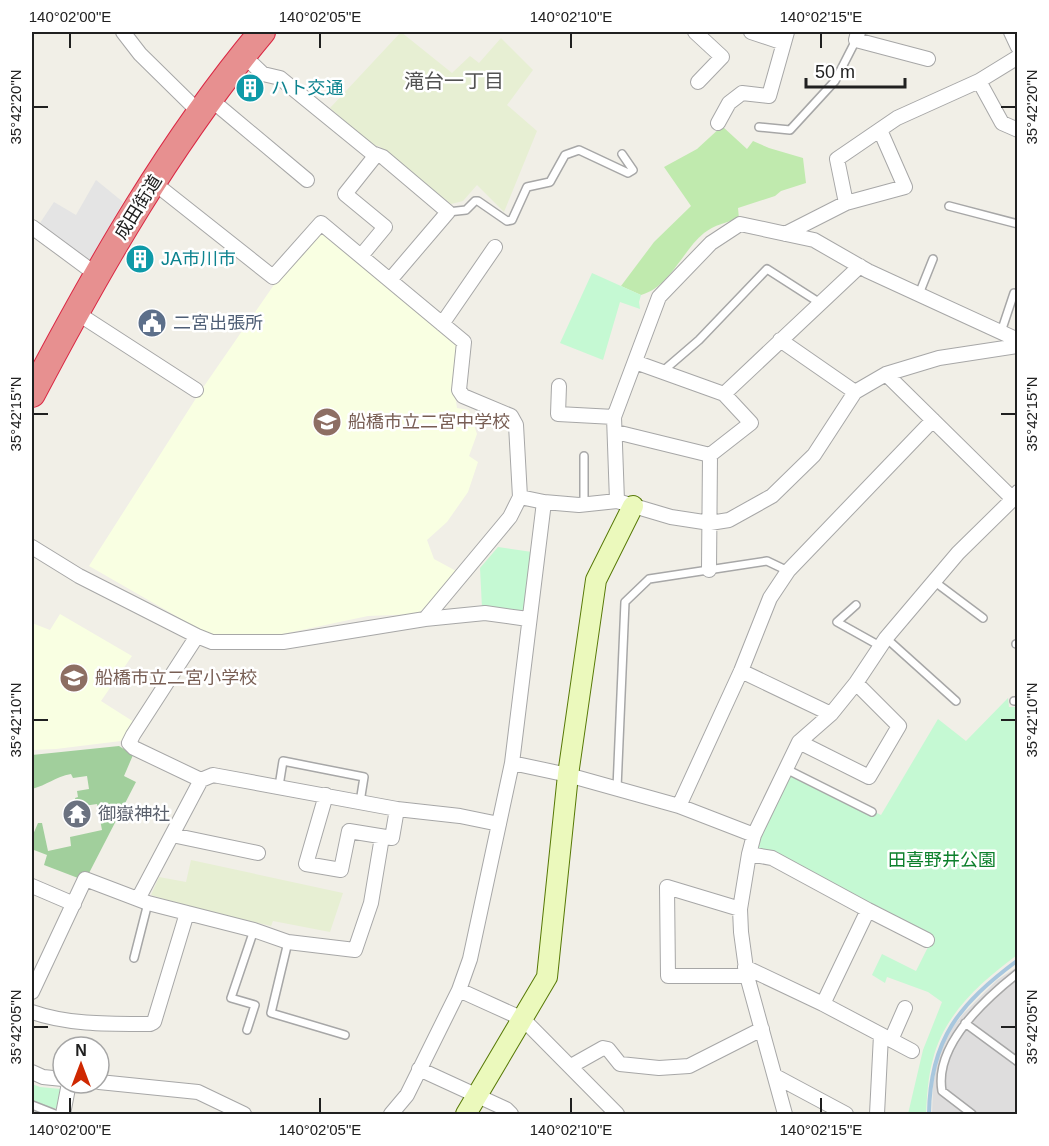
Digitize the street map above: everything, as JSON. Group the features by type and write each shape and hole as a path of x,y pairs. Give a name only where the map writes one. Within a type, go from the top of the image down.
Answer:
{"highway":[{"name":"成田街道","path":"32,388 153,182 204,105 262,32"}],"street":[{"path":"123,32 140,54 204,105 307,180"},
{"path":"694,32 722,57 698,82"},
{"path":"718,123 729,103 742,93 769,96 785,37 751,32"},
{"path":"1011,32 1017,47"},
{"path":"857,36 928,59"},
{"path":"243,55 264,74 279,78 376,155 382,157 448,212 390,280"},
{"path":"846,203 837,159 897,118 979,81 1017,57"},
{"path":"979,81 1002,123 1017,130"},
{"path":"785,234 846,203 905,188 880,130"},
{"path":"362,256 385,227 345,194 376,155"},
{"path":"153,182 273,277 321,223 464,342 459,390 463,396 511,416 516,425 520,497 510,517 424,619"},
{"path":"466,1114 547,977 568,775 596,580 625,504 614,417 659,297 711,243 740,224 814,240 860,266 1017,340"},
{"path":"32,227 97,275"},
{"path":"442,324 495,247"},
{"path":"724,394 860,266"},
{"path":"77,313 196,390"},
{"path":"780,340 855,392"},
{"path":"520,497 544,502 584,505 625,504 671,517 710,523 729,520 772,496 814,455 855,392 886,374 939,358 1017,346"},
{"path":"635,362 724,394 751,423 710,455"},
{"path":"784,1114 746,971 740,909 754,835 799,742 831,714 856,683 883,642 958,553 1015,496 886,374"},
{"path":"559,386 558,414 614,417"},
{"path":"679,806 741,670 770,598 788,571 933,420"},
{"path":"616,432 710,455"},
{"path":"709,570 710,455"},
{"path":"391,1114 407,1095 459,990 470,959 512,764 544,502"},
{"path":"32,547 79,576 212,642 283,642 424,619 485,613 528,619"},
{"path":"197,636 129,743 201,780"},
{"path":"741,670 831,714"},
{"path":"799,742 869,777 899,726 856,683"},
{"path":"512,764 568,775 679,806 754,835"},
{"path":"143,901 172,835 201,780 213,775 397,809 460,816 499,824"},
{"path":"326,795 306,864 342,870 349,831 392,838 397,809"},
{"path":"172,835 258,853"},
{"path":"32,992 85,879 143,901 254,930 288,942 355,950 371,903 382,837"},
{"path":"749,854 772,858 927,940"},
{"path":"32,886 74,903"},
{"path":"740,909 667,887 668,975 746,971 823,1004 912,1052"},
{"path":"823,1004 867,910"},
{"path":"32,1013 74,1022 115,1024 154,1022 188,914"},
{"path":"459,990 523,1019 617,1114"},
{"path":"877,1114 886,1038 905,1008"},
{"path":"571,1066 603,1048 608,1049 620,1064 659,1068 689,1066 762,1029"},
{"path":"419,1069 506,1109 511,1114"},
{"path":"32,1072 51,1078"},
{"path":"775,1076 846,1114"},
{"path":"111,1083 190,1090 244,1114"},
{"path":"63,1114 67,1095"}],"lane":[{"path":"759,127 790,130 835,81 857,36"},
{"path":"448,212 466,210 478,201 507,221 512,220 527,187 550,182 565,155 579,150 628,173 633,170 622,154"},
{"path":"949,206 1017,224"},
{"path":"919,294 933,260"},
{"path":"663,371 699,340 767,269 820,303"},
{"path":"1001,332 1014,293"},
{"path":"584,456 584,505"},
{"path":"617,788 625,602 649,579 767,561 788,571"},
{"path":"935,582 983,618"},
{"path":"856,605 837,622 883,642 956,701"},
{"path":"279,786 283,761 364,777 360,802"},
{"path":"786,769 872,812"},
{"path":"134,958 143,901"},
{"path":"248,1030 255,1005 231,998 254,930"},
{"path":"288,942 271,1013 345,1035"},
{"path":"972,1114 942,1091 945,1058 965,1023 1017,973"},
{"path":"965,1023 1017,1062"},
{"path":"32,1105 55,1114"}],"shaded area":[{"path":"401,32 452,73 470,56 479,63 501,38 533,70 507,105 537,131 504,212 477,185 463,201 451,204 379,146 373,146 330,108"},
{"path":"96,180 123,202 89,263 38,226 54,202 76,215"},
{"name":"船橋市立二宮中学校","path":"320,231 460,345 455,395 457,408 469,410 477,434 469,456 478,462 468,492 447,522 427,540 434,559 458,572 418,614 368,616 278,635 211,636 89,566 200,392 278,279"},
{"name":"船橋市立二宮小学校","path":"60,614 132,656 101,701 134,722 121,741 32,750 32,623 50,630"},
{"path":"191,860 343,893 330,932 273,921 271,926 193,908 151,895 159,877 186,882"},
{"path":"1017,967 1017,1114 932,1114 933,1084 938,1057 947,1034 997,980"}],"green space":[{"path":"722,126 747,149 753,141 803,158 806,183 738,208 739,219 721,224 704,233 668,277 651,291 641,295 621,286 654,242 691,206 664,167 697,149"},
{"path":"592,273 641,295 640,309 620,302 603,360 560,343"},
{"path":"498,547 532,552 525,608 520,612 482,608 480,568"},
{"name":"田喜野井公園","path":"1008,698 1009,707 1017,707 1017,955 978,987 955,1013 938,1043 933,1059 926,1114 908,1114 923,1050 942,1002 928,992 887,977 885,983 872,975 882,954 916,971 932,939 751,846 786,769 881,815 938,719 966,741"},
{"path":"119,746 133,755 124,776 136,782 88,875 82,873 78,878 44,865 47,855 34,850 32,856 32,837 38,823 42,823 48,851 71,846 70,837 102,830 97,804 77,807 75,798 78,797 77,791 89,789 87,776 73,778 71,774 32,789 32,755"},
{"path":"32,1084 51,1088 51,1095 60,1095 58,1107 51,1110 32,1102"}],"waterway":[{"path":"929,1114 935,1064 952,1025 979,992 1018,960"}],"place":[{"name":"ハト交通","path":"250,88"},
{"name":"JA市川市","path":"140,259"},
{"name":"二宮出張所","path":"152,323"},
{"name":"船橋市立二宮中学校","path":"327,422"},
{"name":"船橋市立二宮小学校","path":"74,678"},
{"name":"御嶽神社","path":"77,814"}],"district":[{"name":"滝台一丁目","path":"454,81"}]}
